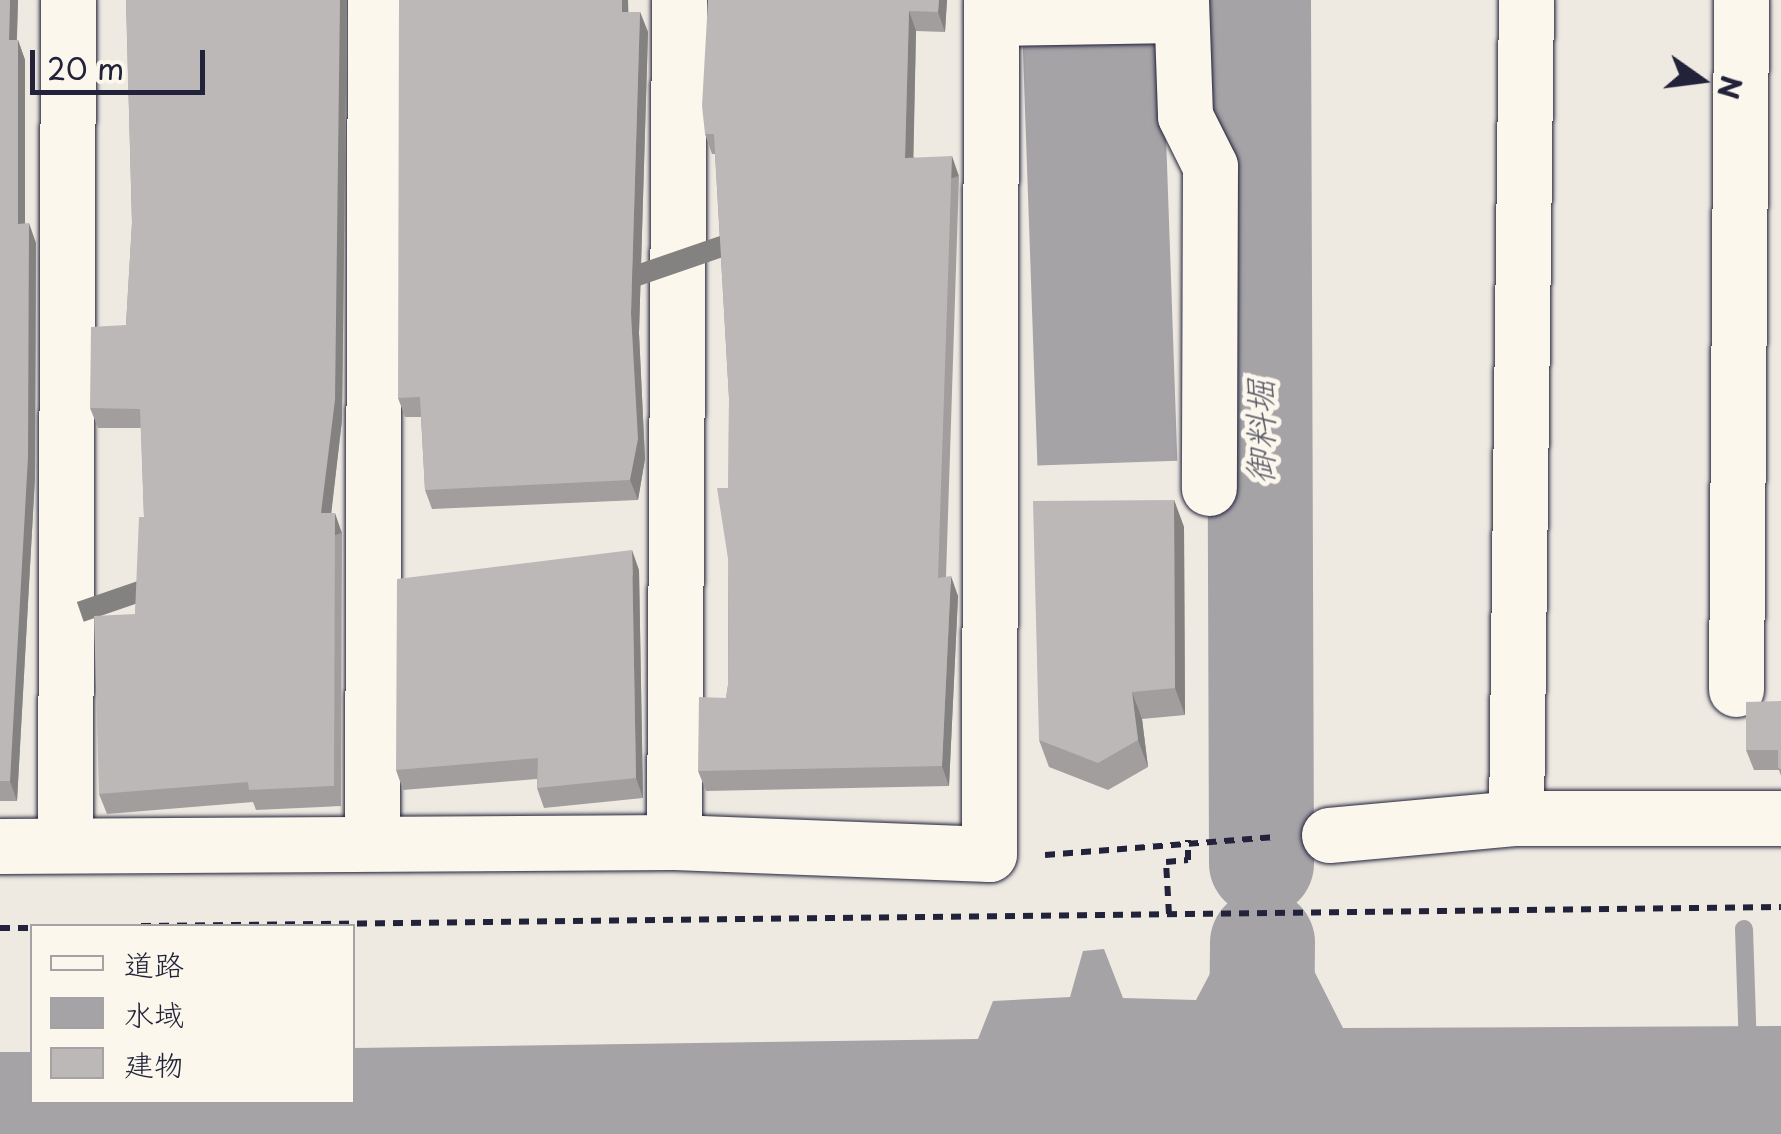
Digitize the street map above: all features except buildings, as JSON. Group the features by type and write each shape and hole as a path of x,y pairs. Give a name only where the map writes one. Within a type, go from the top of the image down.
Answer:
{"street":[{"path":"64,845 68,0"},
{"path":"372,840 375,0"},
{"path":"674,842 678,0"},
{"path":"1516,818 1526,0"},
{"path":"1736,689 1742,0"},
{"path":"0,846 372,840 674,842 989,854 991,9 1181,7 1185,116 1210,166 1209,488"},
{"path":"1304,836 1516,818 1781,818"}],"path":[{"path":"989,854 1304,836"},
{"path":"1169,914 1166,862 1188,860 1188,840"},
{"path":"313,924 1781,907"},
{"path":"0,928 30,928"}],"water":[{"path":"1162,21 1177,461 1037,466 1022,26"},
{"path":"1104,949 1123,998 1196,1000 1223,949 1303,949 1343,1028 1781,1026 1781,1134 0,1134 0,1052 30,1052 30,1104 355,1104 355,1048 978,1039 993,1001 1070,997 1083,951"}],"waterway":[{"name":"御料堀","path":"1258,0 1261,863"},
{"path":"1744,929 1748,1049"},
{"name":"御料堀","path":"1260,1134 1262,942"}]}
